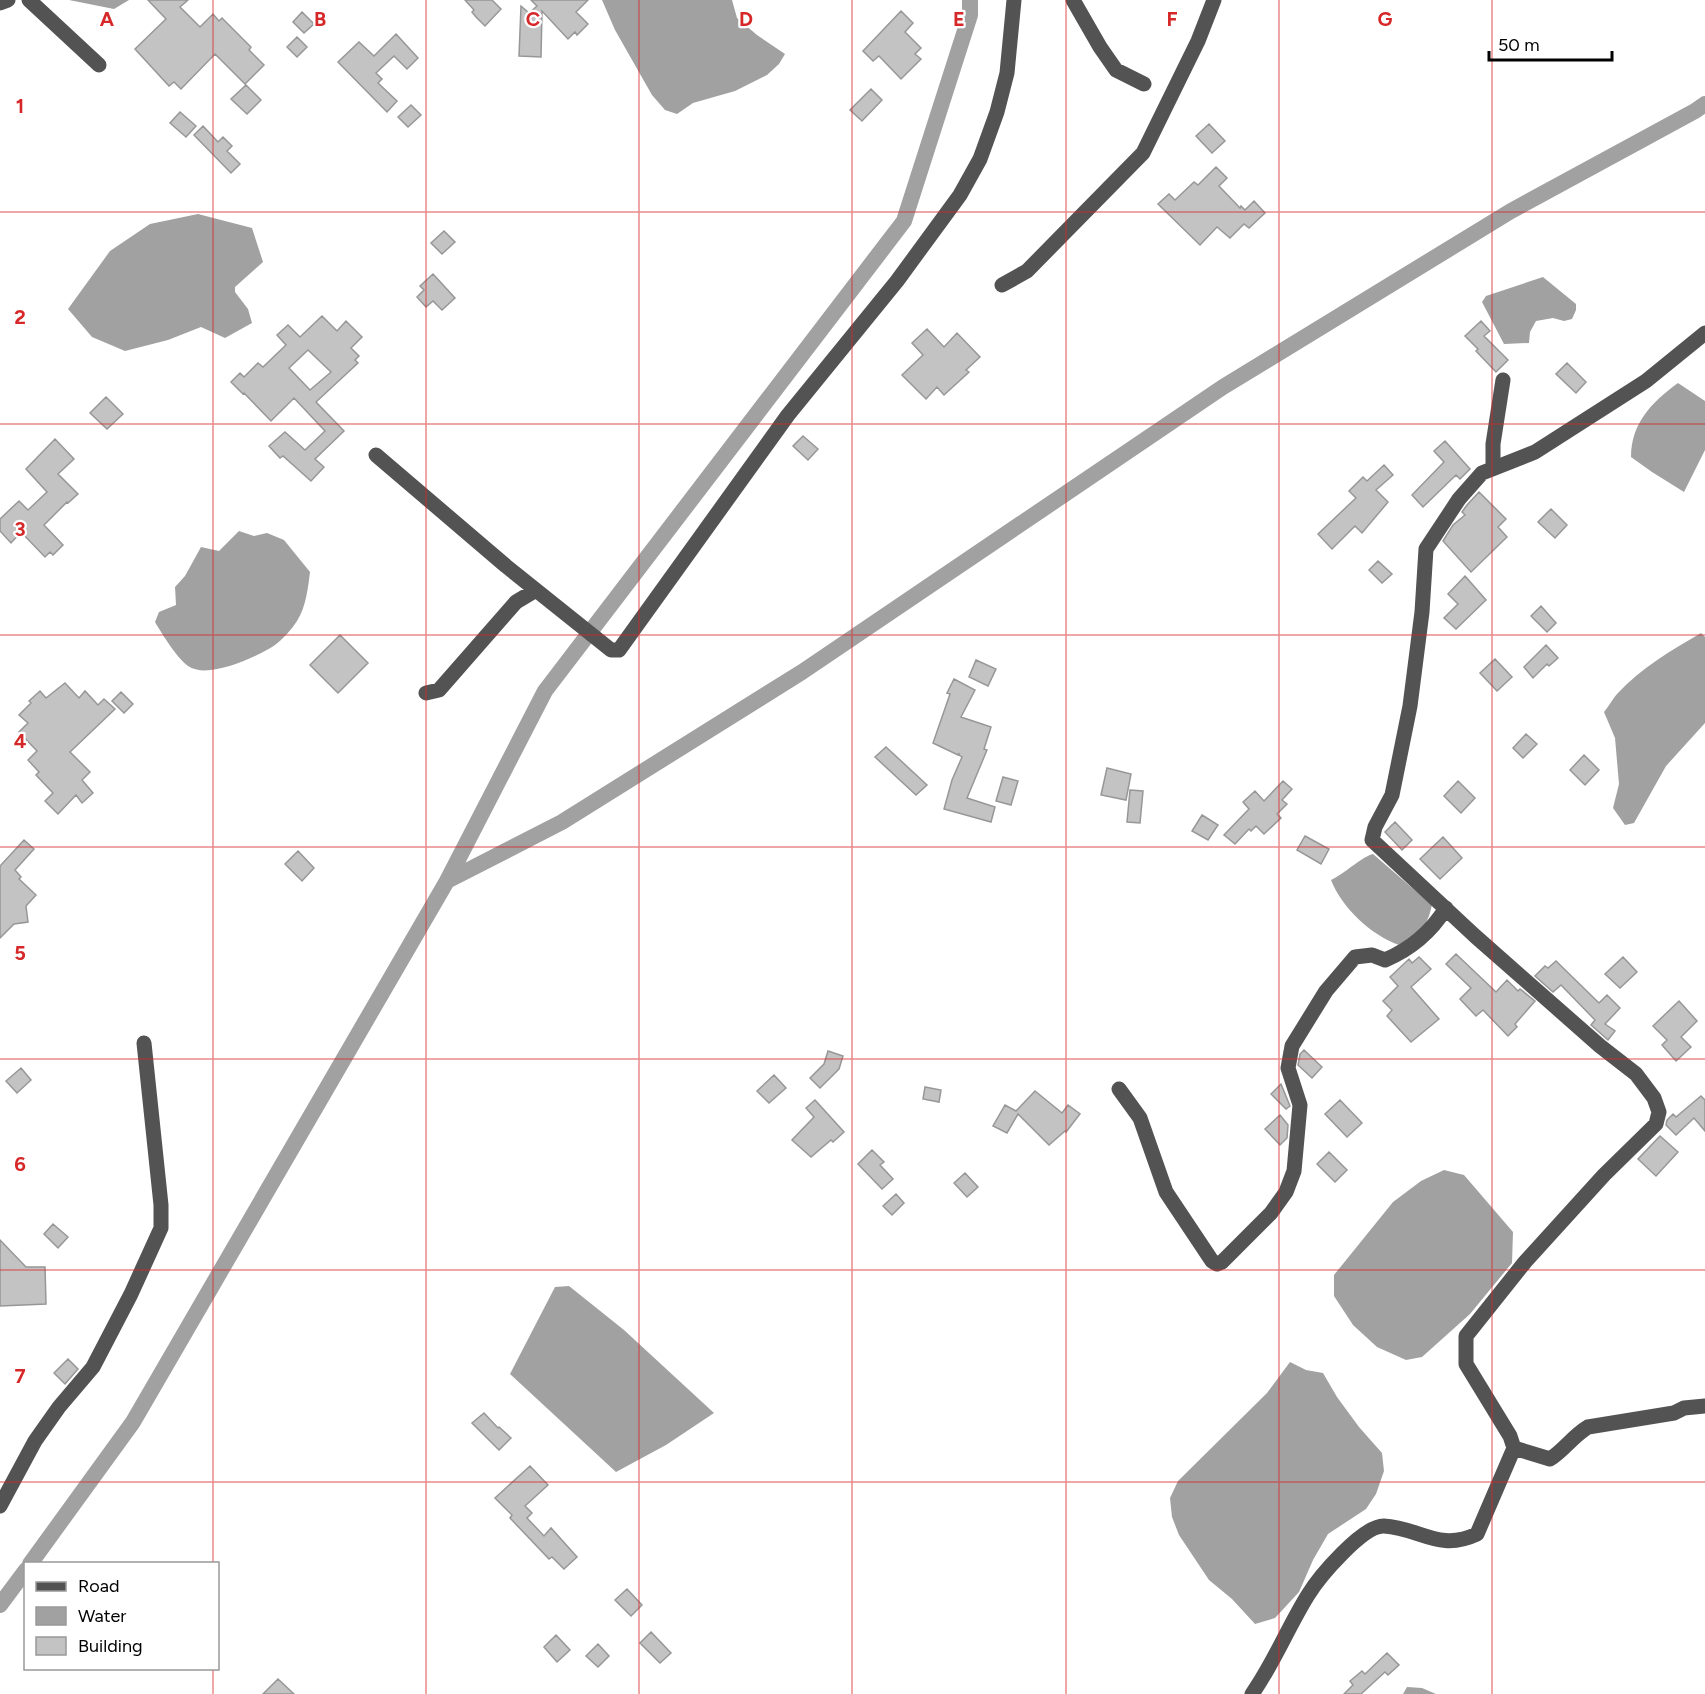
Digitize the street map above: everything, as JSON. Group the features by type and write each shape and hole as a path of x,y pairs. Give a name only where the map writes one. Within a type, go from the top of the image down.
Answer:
{"street":[{"path":"0,3 9,0"},
{"path":"29,0 99,65"},
{"path":"376,455 611,651 619,650 788,415 897,281 960,195 980,159 997,112 1007,73 1014,0"},
{"path":"1073,0 1116,70 1144,84"},
{"path":"1002,285 1028,271 1143,153 1198,41 1214,0"},
{"path":"1252,1694 1309,1593 1343,1553 1369,1532 1381,1526 1394,1527 1435,1540 1462,1541 1477,1534 1514,1448 1510,1436 1466,1364 1466,1336 1525,1262 1604,1175 1656,1124 1659,1112 1654,1098 1636,1074 1600,1046 1372,840 1375,827 1392,795 1410,706 1422,612 1426,549 1459,499 1482,473 1535,452 1647,381 1705,333"},
{"path":"1493,468 1493,444 1503,380"},
{"path":"426,693 439,690 516,602 536,590"},
{"path":"1119,1089 1140,1118 1166,1192 1212,1261 1217,1264 1222,1262 1271,1213 1286,1192 1294,1171 1300,1105 1288,1068 1289,1057 1292,1046 1326,991 1355,957 1372,955 1385,960 1414,945 1436,923 1446,908"},
{"path":"0,1506 35,1441 59,1407 93,1366 131,1294 161,1228 161,1204 144,1043"},
{"path":"1514,1448 1550,1459 1558,1454 1576,1434 1588,1427 1705,1406"}],"water":[{"path":"69,0 129,0 114,9"},
{"path":"602,0 732,0 737,18 785,54 779,64 767,75 735,91 693,103 677,114 665,110 652,95 615,30"},
{"path":"198,214 252,228 263,262 235,287 235,292 248,309 252,323 225,338 201,327 168,340 125,351 92,337 68,309 110,251 150,224"},
{"path":"1543,277 1576,304 1572,319 1564,321 1553,318 1536,321 1530,332 1529,343 1504,344 1482,302 1486,296"},
{"path":"1678,383 1705,401 1705,450 1684,492 1631,457 1635,434 1645,414"},
{"path":"239,531 254,536 267,533 284,540 310,572 305,604 295,624 275,645 245,661 220,669 197,670 188,666 179,657 155,622 159,612 176,605 175,587 185,576 201,547 219,551"},
{"path":"1701,633 1705,637 1705,723 1666,766 1634,823 1625,825 1613,808 1619,784 1615,738 1604,712 1616,695 1637,675"},
{"path":"1373,854 1432,905 1421,930 1399,945 1378,935 1359,919 1342,901 1331,880"},
{"path":"1444,1170 1464,1175 1513,1232 1512,1263 1470,1314 1422,1357 1406,1360 1377,1347 1353,1325 1334,1296 1334,1275 1393,1202 1421,1181"},
{"path":"569,1286 624,1330 714,1413 666,1445 616,1472 510,1374 555,1287"},
{"path":"1290,1362 1306,1370 1323,1373 1359,1427 1382,1453 1384,1471 1376,1494 1366,1509 1328,1534 1299,1592 1275,1618 1255,1624 1232,1599 1209,1580 1179,1535 1172,1517 1170,1498 1178,1481 1267,1393"},
{"path":"1407,1687 1422,1688 1436,1694 1403,1694"}],"building":[{"path":"148,0 188,0 180,7 200,27 213,14 219,21 222,18 251,47 249,50 264,65 245,84 215,54 181,89 174,82 169,86 135,49 166,19"},
{"path":"465,0 492,0 501,9 485,26"},
{"path":"531,0 588,0 576,12 588,24 577,35 575,32 568,39 542,11 541,57 519,56 521,6 529,13 537,6"},
{"path":"901,11 913,23 905,32 921,48 915,54 921,59 901,79 879,56 873,61 863,51"},
{"path":"302,12 314,24 304,33 293,22"},
{"path":"396,34 418,58 407,69 394,56 376,73 382,79 378,83 397,101 387,112 338,62 359,42 374,56"},
{"path":"297,37 307,47 297,57 287,47"},
{"path":"246,85 261,100 247,114 231,99"},
{"path":"871,89 882,100 862,121 850,110"},
{"path":"411,105 421,115 408,127 398,117"},
{"path":"180,112 196,126 186,137 170,123"},
{"path":"1209,124 1225,141 1212,153 1196,136"},
{"path":"203,126 218,142 223,137 232,146 227,151 240,164 231,173 194,135"},
{"path":"1216,167 1227,178 1219,186 1240,208 1241,206 1245,210 1254,201 1265,213 1249,228 1244,224 1230,238 1217,227 1200,245 1158,204 1169,194 1175,200 1194,182 1198,185"},
{"path":"444,231 455,242 442,254 431,243"},
{"path":"433,274 455,298 442,310 433,301 426,307 417,297 424,290 420,286"},
{"path":"322,316 337,331 346,321 362,337 351,348 359,356 355,360 358,363 316,402 344,431 315,459 324,467 311,481 283,456 280,458 269,446 285,432 305,450 325,431 294,398 271,421 231,382 240,373 244,377 258,363 263,367 286,345 277,335 288,325 300,337","holes":["308,350 331,372 310,390 289,368"]},
{"path":"1481,321 1490,331 1484,336 1508,360 1496,372 1465,336"},
{"path":"927,329 944,347 957,333 980,357 966,370 969,372 944,395 937,387 926,399 902,375 923,355 912,343"},
{"path":"1567,363 1586,382 1576,393 1556,374"},
{"path":"106,397 123,414 107,429 90,413"},
{"path":"803,436 818,449 808,460 793,446"},
{"path":"55,439 74,459 58,474 78,494 44,525 63,545 53,555 50,552 45,557 21,532 11,543 0,531 0,519 19,501 28,510 47,492 26,469"},
{"path":"1445,441 1470,469 1460,479 1456,475 1423,507 1412,495 1444,462 1434,451"},
{"path":"1384,465 1393,475 1376,490 1388,502 1362,533 1355,526 1332,549 1318,534 1356,498 1349,491 1363,477 1367,481"},
{"path":"1479,492 1506,519 1498,527 1507,537 1471,572 1443,541 1453,525 1465,515 1462,512"},
{"path":"1551,509 1567,525 1555,538 1538,522"},
{"path":"1378,561 1392,574 1382,583 1369,570"},
{"path":"1465,576 1486,600 1456,629 1444,618 1458,604 1448,594"},
{"path":"1541,606 1556,623 1547,632 1531,616"},
{"path":"340,635 368,663 338,693 310,665"},
{"path":"1546,645 1558,658 1549,666 1547,664 1533,678 1524,667"},
{"path":"1495,659 1512,677 1497,691 1480,673"},
{"path":"976,660 996,669 988,686 969,677"},
{"path":"954,679 975,690 961,717 991,727 984,749 987,750 967,798 995,807 991,822 944,809 952,780 962,757 959,753 958,755 933,743 950,694 947,693"},
{"path":"65,683 79,698 85,691 98,705 104,699 115,709 70,752 90,772 82,780 93,793 82,803 76,795 58,814 45,801 53,793 36,775 39,772 28,760 37,751 19,732 28,723 19,715 40,691 46,698"},
{"path":"121,692 133,704 124,713 112,701"},
{"path":"1526,734 1537,744 1523,758 1513,748"},
{"path":"886,747 927,785 916,795 875,757"},
{"path":"1584,755 1599,770 1585,785 1570,770"},
{"path":"1107,768 1131,774 1126,800 1101,795"},
{"path":"1003,777 1018,781 1011,805 996,801"},
{"path":"1283,781 1292,789 1282,800 1287,804 1277,814 1281,818 1264,834 1256,826 1251,831 1249,829 1235,844 1224,835 1249,809 1243,802 1255,791 1264,801"},
{"path":"1458,781 1475,798 1461,813 1444,796"},
{"path":"1130,790 1143,791 1140,823 1127,822"},
{"path":"1202,815 1218,825 1208,840 1192,831"},
{"path":"1395,822 1412,840 1402,850 1385,832"},
{"path":"1305,836 1329,849 1321,864 1297,850"},
{"path":"1443,837 1462,858 1440,879 1420,859"},
{"path":"24,840 34,849 15,870 21,877 19,879 36,895 26,906 28,922 14,924 0,938 0,866"},
{"path":"298,851 314,868 302,881 285,864"},
{"path":"1456,954 1496,992 1507,980 1518,991 1520,989 1535,1001 1508,1036 1483,1010 1476,1016 1460,999 1471,988 1446,964"},
{"path":"1419,957 1431,969 1411,987 1439,1019 1411,1042 1387,1016 1392,1010 1383,1001 1398,986 1390,977 1409,959 1412,963"},
{"path":"1623,957 1637,972 1620,988 1605,974"},
{"path":"1556,961 1599,1003 1607,995 1620,1008 1605,1024 1615,1031 1608,1040 1591,1025 1595,1020 1561,985 1553,992 1535,976 1545,966 1548,968"},
{"path":"1679,1001 1697,1021 1681,1037 1691,1047 1676,1061 1662,1045 1667,1040 1653,1026"},
{"path":"1304,1050 1322,1067 1312,1078 1298,1065 1300,1054"},
{"path":"828,1051 843,1056 839,1069 820,1088 810,1078 824,1064"},
{"path":"21,1068 31,1080 17,1093 6,1081"},
{"path":"774,1075 786,1088 769,1103 757,1091"},
{"path":"1281,1084 1290,1106 1286,1109 1271,1094"},
{"path":"925,1087 941,1090 939,1102 923,1099"},
{"path":"1035,1091 1062,1113 1068,1105 1080,1114 1066,1132 1049,1145 1018,1114 1007,1133 993,1126 1005,1105 1016,1111"},
{"path":"1701,1096 1705,1100 1705,1131 1694,1118 1676,1135 1666,1125 1667,1120 1673,1114 1676,1117"},
{"path":"815,1100 844,1132 811,1157 792,1140 814,1117 806,1108"},
{"path":"1340,1100 1362,1123 1347,1137 1325,1114"},
{"path":"1280,1115 1288,1125 1287,1138 1280,1145 1265,1129"},
{"path":"1660,1136 1678,1152 1656,1176 1638,1159"},
{"path":"872,1150 884,1162 880,1165 893,1179 882,1189 858,1164"},
{"path":"1329,1152 1347,1170 1335,1182 1317,1164"},
{"path":"965,1173 978,1187 967,1197 954,1183"},
{"path":"896,1194 904,1203 892,1215 883,1206"},
{"path":"53,1224 68,1237 58,1248 44,1234"},
{"path":"0,1240 26,1267 45,1267 46,1304 0,1306"},
{"path":"68,1359 78,1369 65,1384 54,1373"},
{"path":"484,1413 511,1438 499,1450 472,1423"},
{"path":"530,1466 548,1485 525,1506 532,1513 527,1518 544,1536 551,1528 577,1557 564,1569 552,1557 549,1559 510,1518 512,1515 495,1498"},
{"path":"627,1589 642,1605 631,1616 615,1600"},
{"path":"651,1632 671,1653 660,1663 640,1643"},
{"path":"556,1635 570,1650 557,1662 544,1647"},
{"path":"598,1644 609,1656 598,1667 586,1656"},
{"path":"1387,1653 1399,1665 1388,1675 1385,1672 1361,1694 1344,1694 1353,1685 1350,1681 1362,1671 1365,1674"},
{"path":"278,1679 294,1694 263,1694"}],"waterway":[{"path":"447,881 545,691 904,221 970,15 970,0"},
{"path":"31,1562 133,1422 447,881 562,822 802,672 1223,387 1511,211 1705,104"},
{"path":"0,1605 24,1573"}]}
